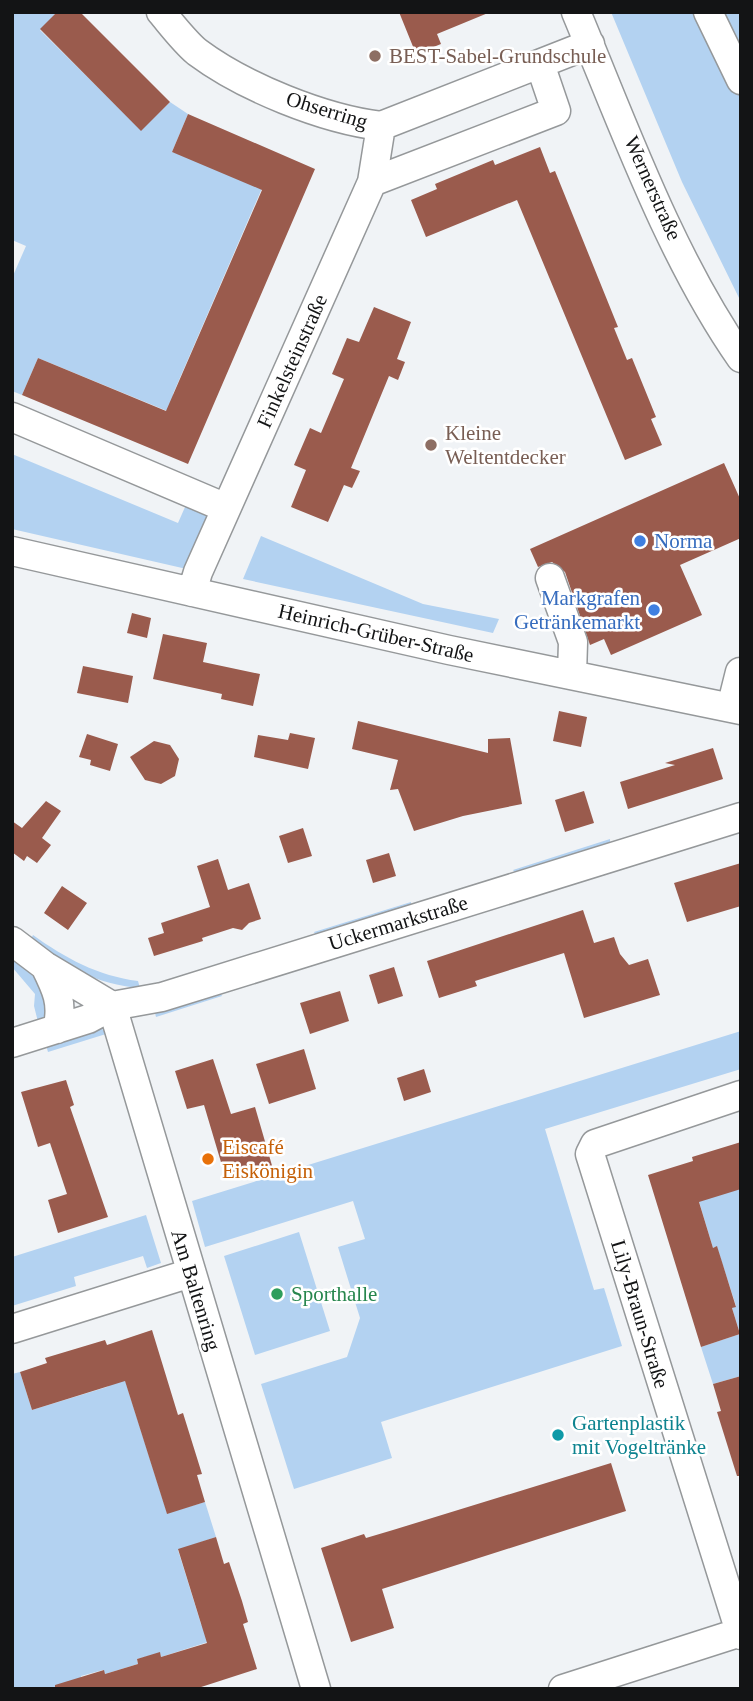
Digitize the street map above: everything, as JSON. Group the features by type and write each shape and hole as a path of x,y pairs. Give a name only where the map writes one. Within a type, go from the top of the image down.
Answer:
{"street":[{"name":"Ohserring","path":"161,12 196,51 232,74 274,93 356,123 381,126 590,44"},
{"name":"Wernerstraße","path":"576,12 663,215 705,298 741,358"},
{"path":"708,12 741,80"},
{"path":"372,182 556,111 540,64"},
{"name":"Finkelsteinstraße","path":"192,592 226,508 372,182 381,126"},
{"path":"12,417 226,508"},
{"name":"Heinrich-Grüber-Straße","path":"12,551 736,709"},
{"path":"550,578 573,642 572,675"},
{"path":"736,709 740,673"},
{"name":"Uckermarkstraße","path":"12,1042 88,1019 111,1006 162,997 741,817"},
{"path":"12,941 45,966 111,1006"},
{"path":"45,966 58,991 61,1014 57,1028"},
{"name":"Am Baltenring","path":"111,1006 316,1689"},
{"name":"Lily-Braun-Straße","path":"563,1689 740,1633 590,1154 595,1144 741,1095"},
{"path":"12,1329 191,1273"}],"shaded area":[{"path":"12,12 57,12 40,30 141,130 170,102 188,114 172,152 266,179 173,394 172,413 38,358 22,395 12,391 12,278 26,246 12,240"},
{"path":"611,12 741,12 741,302 682,182"},
{"path":"12,454 178,523 189,498 215,515 191,570 12,529"},
{"path":"261,536 423,604 499,619 493,633 243,579"},
{"path":"610,839 610,847 518,876 513,870"},
{"path":"411,902 411,910 318,939 314,932"},
{"path":"33,935 83,965 109,975 138,981 140,988 110,983 69,966 29,943"},
{"path":"12,954 44,988 52,1009 39,1026 34,1006 35,994 12,967"},
{"path":"218,988 222,996 156,1017 154,1009"},
{"path":"100,1026 106,1034 48,1052 45,1042"},
{"path":"741,1031 741,1069 545,1129 594,1290 604,1288 622,1346 381,1422 392,1458 294,1489 261,1384 347,1357 360,1318 338,1247 365,1239 353,1201 205,1247 192,1201"},
{"path":"741,1189 741,1376 713,1384 701,1347 740,1334 732,1308 736,1306 717,1247 713,1248 697,1195"},
{"path":"146,1215 161,1263 147,1268 143,1256 74,1277 76,1286 12,1306 12,1257"},
{"name":"Sporthalle","path":"299,1232 330,1331 255,1355 224,1256"},
{"path":"20,1372 32,1410 107,1387 123,1374 167,1513 205,1502 216,1537 178,1550 201,1624 214,1640 161,1657 160,1653 137,1659 138,1664 105,1674 103,1670 81,1676 82,1681 59,1689 12,1689 12,1374"}],"building":[{"path":"57,12 80,12 170,102 141,131 40,29"},
{"path":"399,12 488,13 437,34 441,44 416,54"},
{"path":"188,114 315,169 188,464 22,395 38,358 166,411 262,190 172,152"},
{"path":"540,147 550,173 555,171 618,327 614,328 627,360 632,358 656,417 651,419 662,445 625,460 517,200 426,237 411,200 437,189 435,184 493,160 495,165"},
{"path":"374,307 411,322 397,359 405,362 398,380 389,376 351,468 360,471 352,488 344,485 328,522 291,507 306,470 294,465 310,428 321,433 344,379 332,374 347,338 359,342"},
{"path":"724,463 741,501 741,538 680,565 702,615 611,655 604,639 590,645 565,572 552,562 538,567 530,549"},
{"path":"132,613 151,618 147,638 127,633"},
{"path":"163,634 207,643 203,662 260,674 253,706 221,699 222,694 153,679"},
{"path":"83,666 133,676 128,703 77,693"},
{"path":"559,711 587,717 581,747 553,741"},
{"path":"358,721 488,753 488,739 510,738 522,804 463,816 414,831 398,789 390,790 398,760 352,749"},
{"path":"290,733 315,738 308,769 254,757 258,735 288,740"},
{"path":"87,734 118,744 110,771 90,765 91,760 79,757"},
{"path":"154,741 170,745 179,759 175,776 161,784 145,780 130,757"},
{"path":"713,748 723,779 628,809 620,782 675,765 665,763"},
{"path":"584,791 594,823 565,832 555,800"},
{"path":"46,801 61,811 42,838 51,845 37,863 27,856 24,861 12,852 12,821 22,828"},
{"path":"303,828 312,856 288,863 279,836"},
{"path":"389,853 396,876 373,883 366,860"},
{"path":"218,859 228,890 249,883 261,919 249,923 242,930 233,928 202,938 203,941 154,956 148,938 164,933 161,923 210,907 197,866"},
{"path":"741,863 741,906 687,922 674,883"},
{"path":"62,886 87,903 68,930 44,913"},
{"path":"583,910 594,943 614,937 620,954 629,965 648,959 660,995 584,1018 564,953 475,981 477,986 439,998 427,961"},
{"path":"394,967 403,996 378,1004 369,975"},
{"path":"340,991 349,1021 310,1034 300,1003"},
{"path":"304,1049 316,1089 269,1104 256,1064"},
{"path":"213,1059 231,1114 255,1107 273,1169 241,1179 239,1175 226,1179 204,1105 187,1109 175,1071"},
{"path":"424,1069 431,1092 404,1101 397,1078"},
{"path":"66,1080 74,1105 70,1107 108,1217 58,1233 48,1200 67,1194 50,1143 38,1147 21,1092"},
{"path":"741,1142 741,1189 699,1202 713,1248 717,1246 723,1265 736,1307 732,1308 740,1334 701,1347 648,1175 693,1161 692,1157"},
{"path":"152,1330 178,1415 183,1413 202,1474 197,1475 205,1502 167,1514 125,1381 32,1410 20,1372 47,1363 45,1358 105,1340 107,1345"},
{"path":"741,1376 741,1476 737,1476 717,1412 721,1411 713,1384"},
{"path":"611,1463 626,1511 382,1589 394,1628 351,1642 321,1548 364,1534 366,1538"},
{"path":"216,1537 224,1564 229,1562 242,1601 248,1622 243,1624 257,1669 195,1689 55,1689 55,1685 104,1670 105,1674 138,1664 137,1659 160,1652 161,1657 207,1643 178,1549"}],"place":[{"name":"BEST-Sabel-Grundschule","path":"375,56"},
{"name":"Kleine Weltentdecker","path":"431,445"},
{"name":"Norma","path":"640,541"},
{"name":"Markgrafen Getränkemarkt","path":"654,610"},
{"name":"Eiscafé Eiskönigin","path":"208,1159"},
{"name":"Sporthalle","path":"277,1294"},
{"name":"Gartenplastik mit Vogeltränke","path":"558,1435"}]}
